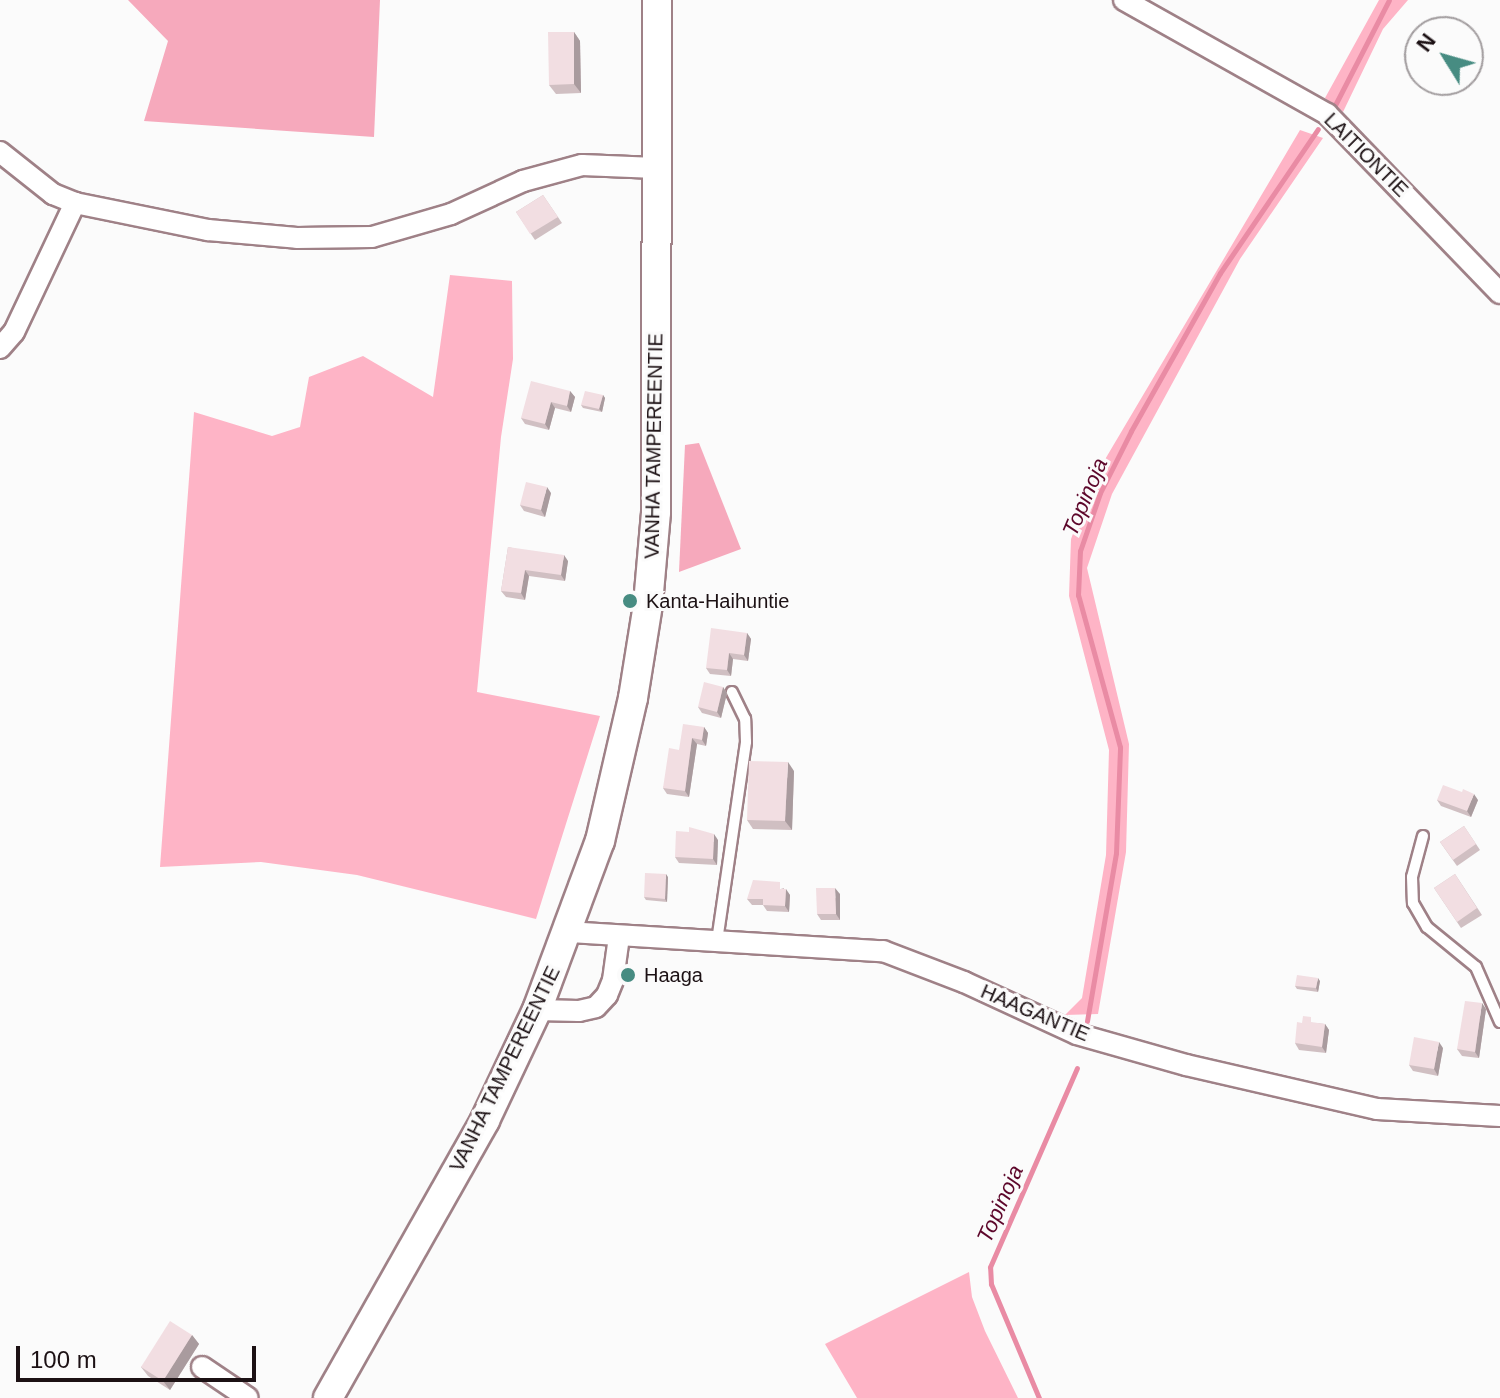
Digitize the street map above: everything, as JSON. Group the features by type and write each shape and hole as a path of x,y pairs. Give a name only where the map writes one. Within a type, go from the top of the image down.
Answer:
{"main road":[{"name":"VANHA TAMPEREENTIE","path":"328,1398 485,1120 537,1010 600,841 633,698 648,604 656,512 657,0"}],"street":[{"name":"LAITIONTIE","path":"1124,0 1327,114 1500,293"},
{"path":"0,152 53,194 75,203 208,230 297,238 372,237 451,214 523,181 582,165 656,168"},
{"path":"0,348 14,332 75,203"},
{"name":"HAAGANTIE","path":"568,932 883,951 964,982 1077,1034 1186,1065 1377,1109 1500,1116"},
{"path":"537,1010 579,1011 596,1007 607,995 613,980 619,937"},
{"path":"202,1367 248,1398"}],"lane":[{"path":"717,941 746,742 745,719 732,692"},
{"path":"1423,836 1412,877 1413,903 1427,927 1476,967 1500,1022"}],"shaded area":[{"path":"128,0 380,0 374,137 144,121 168,41"},
{"path":"1379,0 1408,0 1383,29 1343,112 1325,98"},
{"path":"1300,130 1323,138 1240,259 1112,494 1087,568 1129,744 1126,852 1098,1014 1065,1015 1082,998 1106,855 1109,750 1069,596 1071,539 1094,478"},
{"path":"450,275 512,281 513,359 501,437 477,692 600,716 536,919 357,875 261,862 160,867 194,412 272,436 300,427 309,377 363,356 433,397"},
{"path":"699,443 741,549 679,572 685,445"},
{"path":"969,1272 972,1297 985,1331 1018,1398 857,1398 825,1344"}],"building":[{"path":"548,32 574,32 574,84 549,85"},
{"path":"543,195 558,217 530,234 516,212"},
{"path":"531,381 570,391 567,406 551,402 545,424 521,418"},
{"path":"585,391 603,395 599,409 581,405"},
{"path":"526,482 547,487 541,510 520,505"},
{"path":"508,547 564,555 561,575 525,570 521,593 501,591"},
{"path":"711,628 747,633 744,655 729,653 727,670 706,668"},
{"path":"704,682 723,687 717,712 698,707"},
{"path":"683,724 704,727 702,740 692,738 685,791 663,788 669,748 679,750"},
{"path":"749,761 788,762 785,821 747,820"},
{"path":"1443,785 1474,794 1467,811 1437,800"},
{"path":"1464,826 1476,844 1453,860 1440,842"},
{"path":"689,827 714,834 713,859 675,857 676,831 689,832"},
{"path":"645,873 666,874 665,899 644,897"},
{"path":"1455,874 1477,908 1457,922 1434,888"},
{"path":"753,880 780,882 780,889 786,889 785,906 763,905 763,899 747,899"},
{"path":"816,888 835,888 836,914 817,914"},
{"path":"1297,975 1318,978 1316,988 1295,986"},
{"path":"1465,1001 1482,1003 1475,1052 1457,1049"},
{"path":"1303,1016 1311,1017 1311,1022 1325,1024 1322,1047 1295,1043 1297,1022 1302,1023"},
{"path":"1414,1037 1439,1042 1434,1069 1409,1065"},
{"path":"170,1321 192,1335 163,1381 141,1367"}],"waterway":[{"name":"Topinoja","path":"1334,107 1389,0"},
{"name":"Topinoja","path":"1087,1021 1116,853 1120,747 1078,595 1080,551 1100,493 1131,431 1220,273 1318,129"},
{"name":"Topinoja","path":"1039,1398 991,1284 990,1267 1077,1068"}],"place":[{"name":"Kanta-Haihuntie","path":"630,601"},
{"name":"Haaga","path":"628,975"}]}
